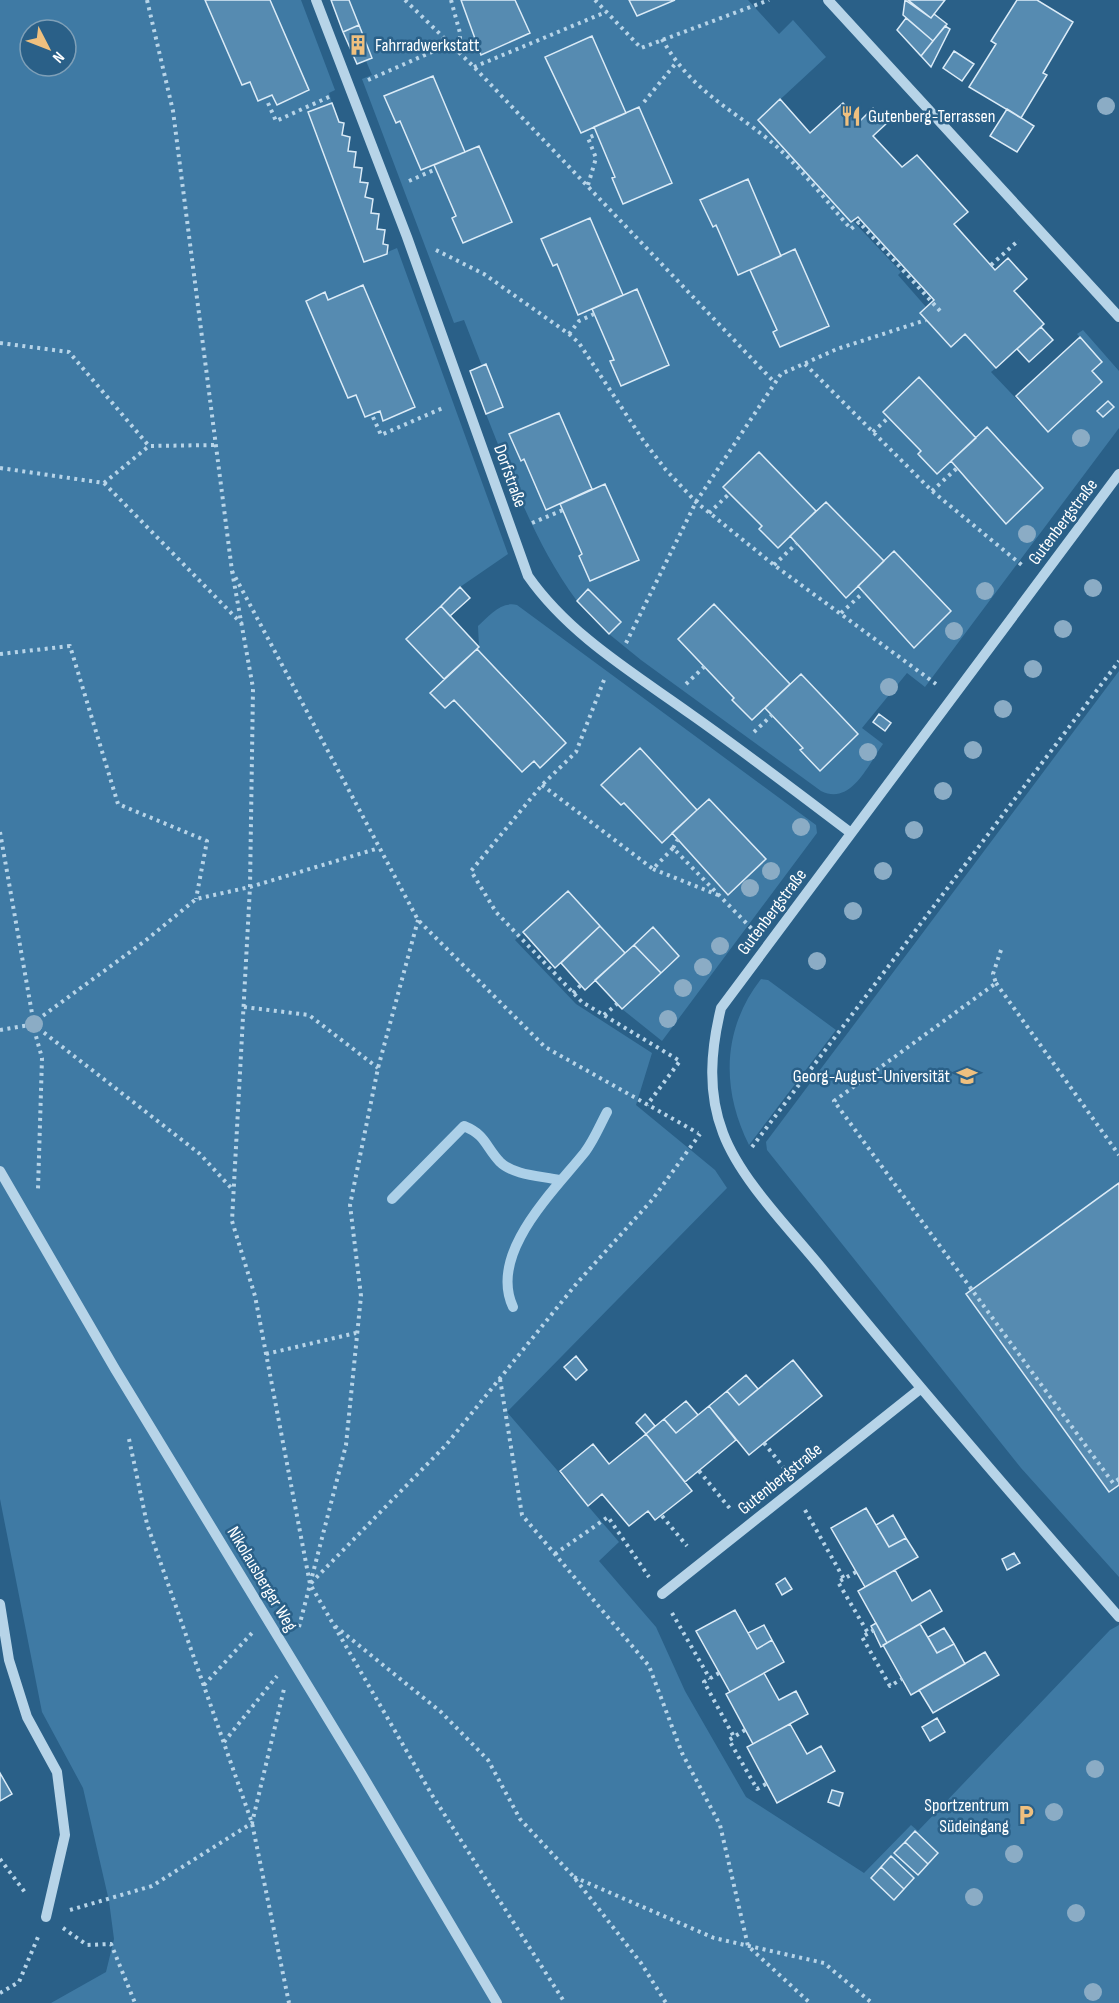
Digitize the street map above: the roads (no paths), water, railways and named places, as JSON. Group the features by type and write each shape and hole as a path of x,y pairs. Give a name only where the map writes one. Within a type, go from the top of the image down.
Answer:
{"street":[{"name":"Dorfstraße","path":"316,0 406,237 528,576 548,604 615,660 738,747 851,833"},
{"path":"828,0 1119,317"},
{"name":"Gutenbergstraße","path":"1119,474 721,1008 713,1040 711,1070 714,1102 723,1133 740,1163 920,1389 1119,1617"},
{"name":"Nikolausberger Weg","path":"0,1171 115,1369 497,2003"},
{"name":"Gutenbergstraße","path":"662,1594 920,1389"},
{"path":"0,1604 9,1660 27,1717 57,1772 65,1835 46,1917"}],"waterway":[{"path":"513,1307 508,1286 509,1265 517,1245 542,1204 588,1147 607,1112"},
{"path":"392,1199 464,1126 477,1133 500,1162 512,1170 559,1180"}],"place":[{"name":"Fahrradwerkstatt","path":"358,45"},
{"name":"Gutenberg-Terrassen","path":"851,116"},
{"name":"Georg-August-Universität","path":"967,1076"},
{"name":"Sportzentrum Südeingang","path":"1026,1815"}]}
